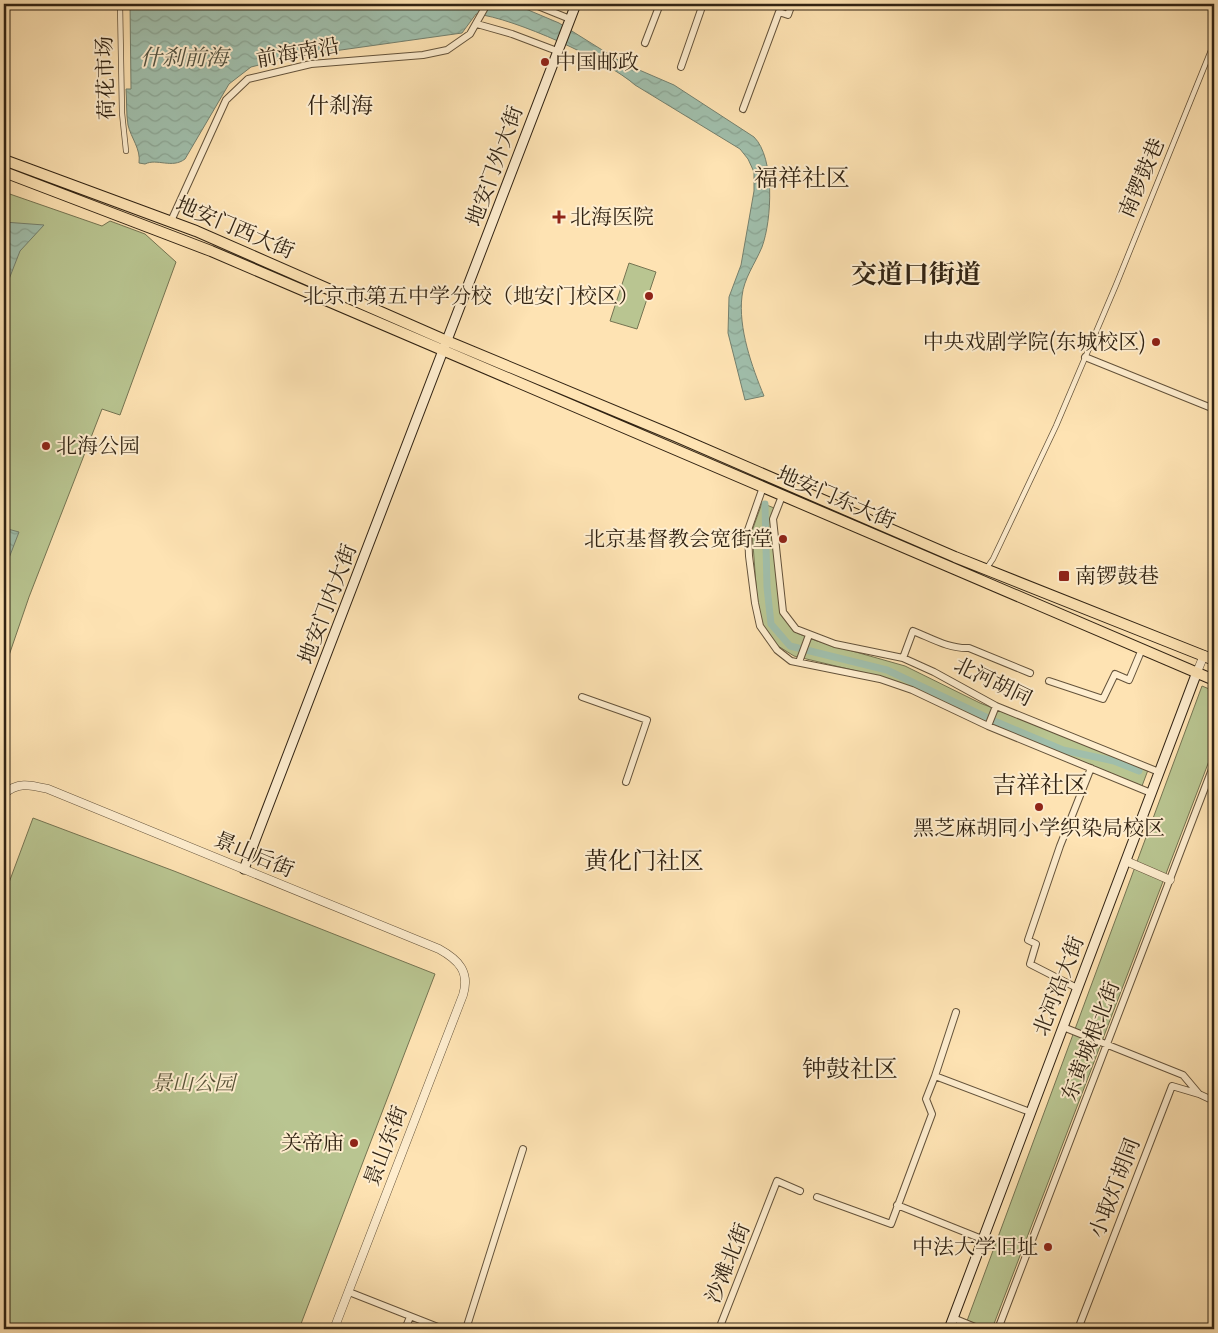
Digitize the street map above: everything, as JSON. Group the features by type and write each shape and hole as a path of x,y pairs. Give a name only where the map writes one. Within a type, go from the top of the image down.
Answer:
{"main road":[{"name":"地安门外大街","path":"442,351 576,4"},
{"name":"地安门西大街","path":"4,160 172,221 447,341"},
{"name":"地安门西大街","path":"4,172 165,232 442,351"},
{"name":"地安门东大街","path":"447,341 676,436 1070,605 1214,660"},
{"name":"地安门东大街","path":"442,351 1214,680"},
{"name":"地安门内大街","path":"244,870 442,351"},
{"name":"北河沿大街","path":"949,1329 1197,672"}],"street":[{"name":"荷花市场","path":"120,4 122,113 126,151"},
{"name":"前海南沿","path":"172,221 226,100 248,78 311,64 423,55 447,50 470,34 487,4"},
{"path":"533,4 570,19"},
{"path":"645,43 660,4"},
{"path":"681,67 703,4"},
{"path":"743,109 779,12 788,15 792,4"},
{"path":"477,24 512,34 557,51"},
{"name":"南锣鼓巷","path":"986,569 993,559 1056,426 1116,285 1214,43"},
{"path":"1085,357 1214,409"},
{"path":"763,487 748,530 755,603 760,626 777,650 791,661 880,679 912,690 988,726 1151,792"},
{"name":"北河胡同","path":"782,496 773,520 783,612 796,629 835,644 903,658 934,672 996,706 1159,772"},
{"path":"903,658 913,631 943,644 969,648 1030,673"},
{"path":"799,662 809,635"},
{"path":"1049,680 1103,698 1115,674 1129,680 1142,649"},
{"name":"北河沿大街","path":"1197,672 1204,655"},
{"path":"582,697 648,720 626,782"},
{"path":"988,726 996,706"},
{"name":"东黄城根北街","path":"998,1329 1214,764"},
{"path":"1077,988 1030,964 1036,944 1028,940 1060,846 1091,768"},
{"name":"景山后街","path":"4,794 18,785 28,784 48,789 439,949 455,959 465,975"},
{"path":"1126,861 1170,880"},
{"name":"景山东街","path":"334,1329 463,995 465,975"},
{"path":"817,1197 891,1224 932,1114 926,1099 956,1012"},
{"path":"1063,1027 1183,1075 1199,1094 1214,1101"},
{"path":"935,1076 1030,1112"},
{"name":"小取灯胡同","path":"1078,1329 1172,1086 1199,1094"},
{"path":"466,1329 523,1149"},
{"name":"沙滩北街","path":"720,1329 777,1182 800,1190"},
{"path":"898,1204 982,1239"},
{"path":"349,1292 443,1329"},
{"path":"405,1329 410,1317"},
{"path":"954,1318 980,1329"}],"green space":[{"name":"北海公园","path":"4,192 102,226 110,221 145,234 176,262 120,415 102,409 29,597 4,670"},
{"path":"629,263 656,272 637,329 610,321"},
{"path":"762,503 774,508 784,618 797,633 817,641 905,666 980,703 1148,770 1142,786 981,720 886,678 794,656 778,646 763,630 758,612 752,531"},
{"path":"1202,686 1214,691 1214,748 992,1329 964,1329"},
{"name":"景山公园","path":"33,818 174,871 435,974 299,1329 4,1329 4,896"}],"water":[{"name":"什刹前海","path":"130,4 514,4 559,23 623,63 674,85 754,137 766,159 770,190 768,221 762,247 745,283 741,308 747,347 764,396 745,400 728,333 729,297 741,265 754,191 754,172 748,159 740,149 635,85 622,75 582,53 536,32 493,17 476,14 462,33 291,57 251,67 229,84 185,159 175,163 150,162 145,164 139,163 139,153 129,130 127,120 126,89 131,89"},
{"path":"4,222 44,225 20,251 4,292"},
{"path":"4,528 19,532 9,558 4,556"}],"waterway":[{"path":"765,504 767,587 771,624 790,646 887,670 992,720 1063,750 1114,761 1139,771"}],"place":[{"name":"中国邮政","path":"545,62"},
{"name":"北海医院","path":"559,217"},
{"name":"北京市第五中学分校（地安门校区）","path":"649,296"},
{"name":"中央戏剧学院(东城校区)","path":"1156,342"},
{"name":"北海公园","path":"46,446"},
{"name":"北京基督教会宽街堂","path":"783,539"},
{"name":"南锣鼓巷","path":"1064,576"},
{"name":"黑芝麻胡同小学织染局校区","path":"1039,807"},
{"name":"关帝庙","path":"354,1143"},
{"name":"中法大学旧址","path":"1048,1247"}],"district":[{"name":"什刹海","path":"340,106"},
{"name":"福祥社区","path":"802,178"},
{"name":"交道口街道","path":"916,274"},
{"name":"吉祥社区","path":"1040,785"},
{"name":"黄化门社区","path":"644,861"},
{"name":"钟鼓社区","path":"850,1069"}]}
